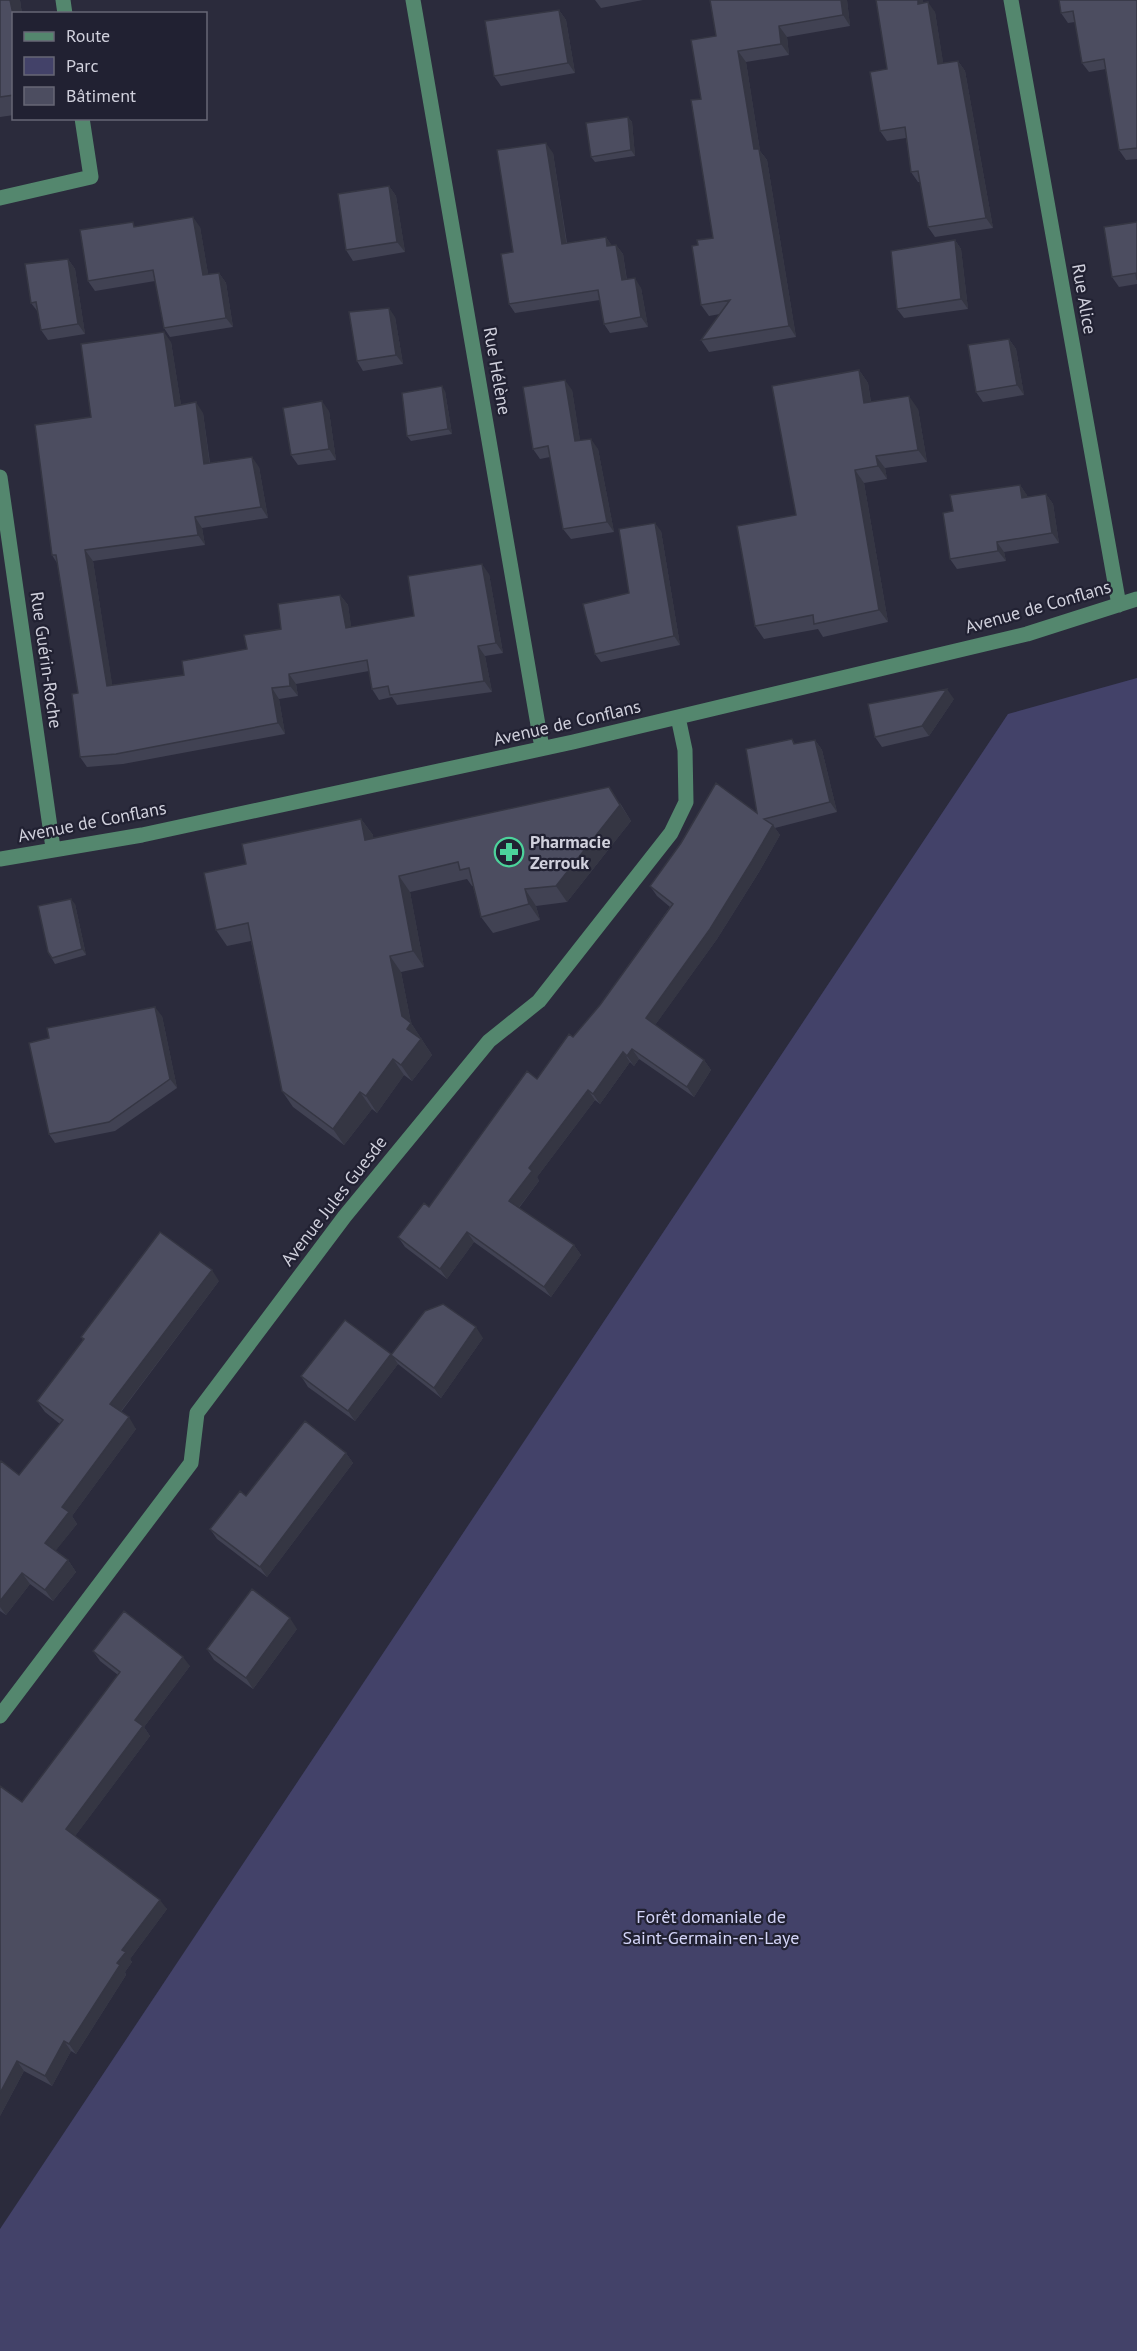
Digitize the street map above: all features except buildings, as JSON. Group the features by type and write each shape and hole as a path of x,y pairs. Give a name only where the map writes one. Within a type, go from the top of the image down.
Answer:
{"street":[{"name":"Rue Hélène","path":"413,0 542,748"},
{"name":"Rue Alice","path":"1011,0 1119,605"},
{"path":"0,198 91,177 82,120"},
{"name":"Rue Guérin-Roche","path":"0,477 53,848"},
{"name":"Avenue de Conflans","path":"0,859 53,848 142,835 379,786 1027,634 1137,598"},
{"name":"Avenue Jules Guesde","path":"0,1716 191,1463 197,1413 345,1216 489,1041 539,1001 671,833 686,802 685,750 678,717"}],"green space":[{"name":"Forêt domaniale de Saint-Germain-en-Laye","path":"1137,678 1137,2351 0,2351 0,2229 1008,714"}],"place":[{"name":"Pharmacie Zerrouk","path":"509,852"}]}
